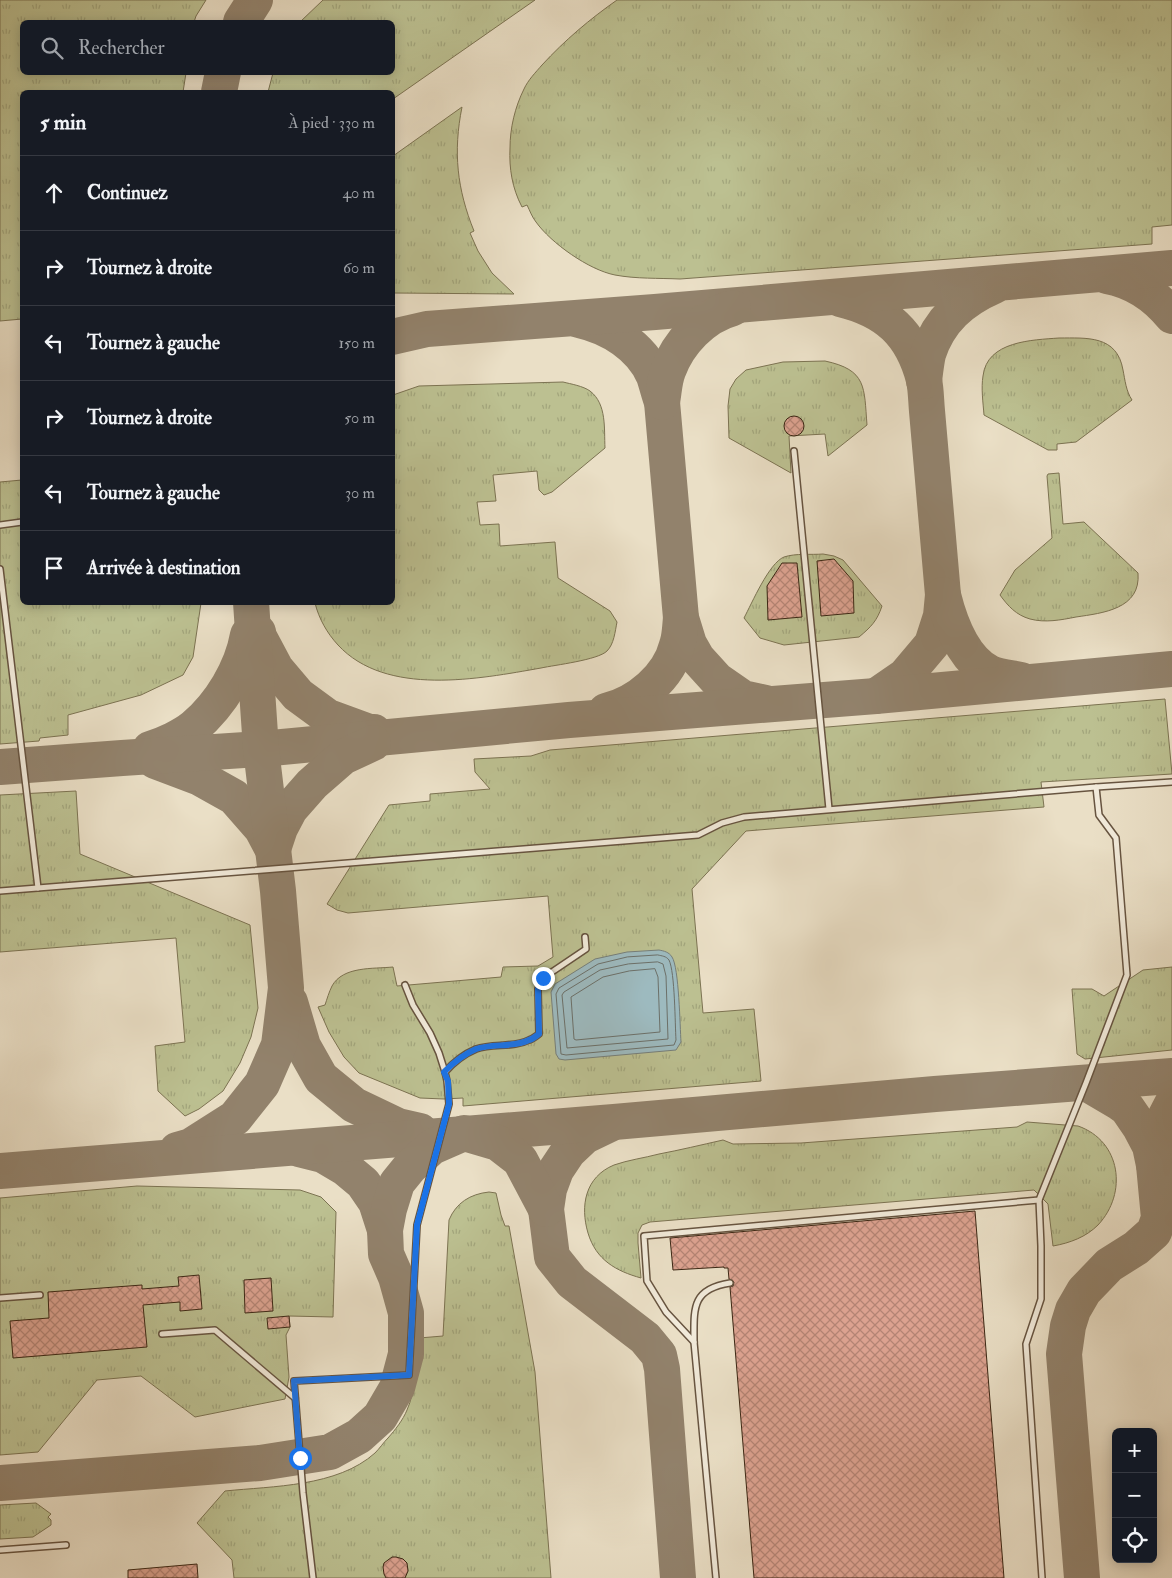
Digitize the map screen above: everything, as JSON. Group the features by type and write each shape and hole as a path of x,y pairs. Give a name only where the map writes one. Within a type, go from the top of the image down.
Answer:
{"lane":[{"path":"794,451 829,809"},
{"path":"0,524 20,522"},
{"path":"0,569 38,888"},
{"path":"0,891 698,835 722,823 744,817 1172,782"},
{"path":"1042,1578 1026,1344 1041,1298 1042,1266 1038,1200 1086,1083 1127,975 1116,838 1099,815 1096,787"},
{"path":"444,1072 475,1049 493,1045 514,1044 529,1040 539,1034 538,989 543,978 586,949 585,936"},
{"path":"313,1578 303,1493 294,1381 409,1375 417,1225 449,1104 448,1081 439,1053 430,1033 413,1005 405,985"},
{"path":"694,1342 666,1312 647,1281 644,1236 1038,1200"},
{"path":"716,1578 694,1342 694,1312 698,1298 715,1285 730,1283"},
{"path":"0,1298 40,1295"},
{"path":"162,1334 215,1330 295,1398"},
{"path":"0,1550 66,1544"}],"green space":[{"path":"0,0 206,0 195,20 20,20 20,75 186,75 183,90 20,90 20,319 0,321"},
{"path":"323,0 535,0 395,98 395,90 269,90 272,75 395,75 395,20 302,20"},
{"path":"617,0 1172,0 1172,225 1152,227 1152,244 680,279 615,275 594,268 561,247 536,222 527,205 522,207 512,178 510,140 516,110 530,79 569,38"},
{"path":"462,107 457,155 460,185 474,231 470,233 478,251 492,273 514,294 395,293 395,155"},
{"path":"1059,338 1090,339 1107,344 1120,359 1127,389 1132,400 1076,442 1057,444 1057,450 1048,450 984,415 982,381 986,364 1002,349 1024,342"},
{"path":"825,361 849,369 861,382 867,425 828,456 825,434 789,436 791,473 729,438 728,406 730,389 736,379 746,370 783,362"},
{"path":"563,382 584,388 595,396 604,417 605,448 552,492 544,495 539,490 537,471 493,475 496,501 477,502 480,525 499,524 500,546 555,542 558,578 610,611 617,622 614,638 607,651 595,657 576,662 490,676 434,680 407,678 381,672 358,661 330,636 316,605 395,605 395,394 419,386"},
{"path":"1059,473 1063,524 1084,522 1138,573 1137,585 1127,602 1108,611 1059,620 1036,620 1016,613 1000,595 1015,570 1052,538 1047,476 1048,474"},
{"path":"20,480 20,605 201,605 193,657 183,675 141,695 68,715 68,735 40,738 39,741 0,744 0,482"},
{"path":"823,554 843,560 882,606 873,623 859,637 784,645 760,638 744,618 761,584 773,567 784,557"},
{"path":"1165,699 1172,774 1041,782 1044,807 746,831 692,889 703,1013 754,1009 761,1081 463,1106 463,1098 420,1098 359,1073 344,1057 329,1032 318,1007 325,1005 331,988 337,980 343,975 359,970 393,967 397,986 501,977 503,967 538,966 553,957 548,896 348,913 337,910 327,904 389,805 430,801 430,794 490,789 475,772 474,759 531,756 550,750"},
{"path":"76,791 80,854 250,925 258,1008 251,1037 240,1063 223,1091 199,1109 185,1116 158,1091 155,1046 185,1042 176,938 0,952 0,795"},
{"path":"1172,967 1172,1050 1085,1059 1077,1054 1072,989 1092,989 1104,996 1143,970"},
{"path":"1027,1122 1078,1126 1092,1133 1103,1143 1111,1155 1115,1169 1116,1184 1114,1198 1108,1212 1098,1225 1077,1239 1053,1246 1048,1204 1034,1190 650,1222 642,1225 638,1233 641,1278 623,1272 608,1263 596,1250 588,1233 585,1203 591,1185 604,1170 625,1162 723,1140 733,1144 801,1143 1017,1127"},
{"path":"137,1186 300,1190 321,1197 336,1212 333,1317 289,1316 290,1327 286,1335 289,1377 285,1399 195,1417 141,1376 97,1380 38,1452 0,1455 0,1198"},
{"path":"489,1192 496,1193 505,1226 509,1226 535,1372 551,1578 234,1578 232,1560 197,1523 225,1491 284,1486 323,1479 342,1473 360,1464 377,1451 399,1425 410,1403 416,1375 419,1338 443,1336 449,1220 464,1200"},
{"path":"36,1503 51,1514 48,1517 51,1520 51,1525 33,1537 0,1539 0,1505"}],"water":[{"path":"659,950 671,955 676,972 681,1042 676,1050 559,1059 556,1054 551,992 555,984 595,959 627,952"}],"building":[{"path":"794,416 801,419 804,426 801,433 794,436 787,433 784,426 787,419"},
{"path":"834,559 853,581 854,613 821,616 817,561"},
{"path":"782,563 797,563 802,617 768,620 767,586"},
{"path":"975,1211 1004,1578 754,1578 730,1287 733,1286 734,1282 729,1279 728,1268 724,1267 673,1270 670,1238"},
{"path":"199,1275 202,1309 180,1311 180,1302 143,1305 147,1347 13,1358 10,1321 49,1318 48,1292 142,1285 142,1289 179,1286 178,1277"},
{"path":"271,1278 273,1311 245,1313 244,1280"},
{"path":"289,1316 290,1327 268,1329 267,1318"},
{"path":"392,1557 403,1559 407,1563 408,1571 405,1578 386,1578 383,1567 384,1563"},
{"path":"197,1564 198,1578 128,1578 128,1570"}],"taxiway":[{"path":"242,20 255,0"},
{"path":"219,90 222,75"},
{"path":"395,336 427,329 655,312 1172,268"},
{"path":"1107,276 1135,285 1151,295 1172,316"},
{"path":"924,381 928,354 938,331 945,321 962,305 994,286"},
{"path":"840,299 871,310 895,326 912,349 919,363 926,391 943,595 941,616 932,644 905,676 876,696"},
{"path":"662,402 668,371 678,350 702,324 712,317 733,308"},
{"path":"579,320 602,327 623,339 641,356 654,376 662,402 681,618 689,644 697,658 717,680 743,698 766,703"},
{"path":"943,595 954,628 965,650 972,659 990,673 1021,680"},
{"path":"177,1150 191,1146 235,1118 262,1084 279,1045 286,988 278,891 261,749 251,605"},
{"path":"606,711 629,702 659,678 673,657 679,639 681,618"},
{"path":"258,632 276,669 298,695 328,717 369,732 374,732"},
{"path":"150,749 173,740 190,730 213,708 235,673 248,635"},
{"path":"0,767 261,749 569,720 876,696 1172,669"},
{"path":"273,849 280,828 290,809 312,784 343,757 373,743"},
{"path":"155,761 200,778 234,797 262,829 271,846"},
{"path":"290,1002 303,1046 321,1078 354,1105 398,1126 420,1131"},
{"path":"0,1171 1172,1076"},
{"path":"1082,1578 1064,1354 1068,1326 1073,1310 1084,1291 1109,1265 1136,1248 1154,1232 1159,1218 1154,1165 1150,1146 1140,1127 1127,1108 1086,1083"},
{"path":"1154,1165 1159,1129 1172,1104"},
{"path":"610,1124 585,1136 568,1152 556,1170 549,1189 546,1209 552,1257 572,1282 645,1338 659,1355 662,1369 678,1578"},
{"path":"0,1483 260,1463 330,1452 359,1436 380,1417 397,1388 406,1354 406,1313 396,1277 386,1254 385,1230 397,1183 410,1167 432,1147 464,1133 498,1143 520,1160 546,1209"},
{"path":"299,1149 323,1155 345,1168 363,1183 376,1202 385,1230"}],"route":[{"path":"300,1458 294,1381 409,1375 417,1225 449,1104 448,1081 444,1072 475,1049 493,1045 514,1044 529,1040 539,1034 538,989 543,978"}]}
